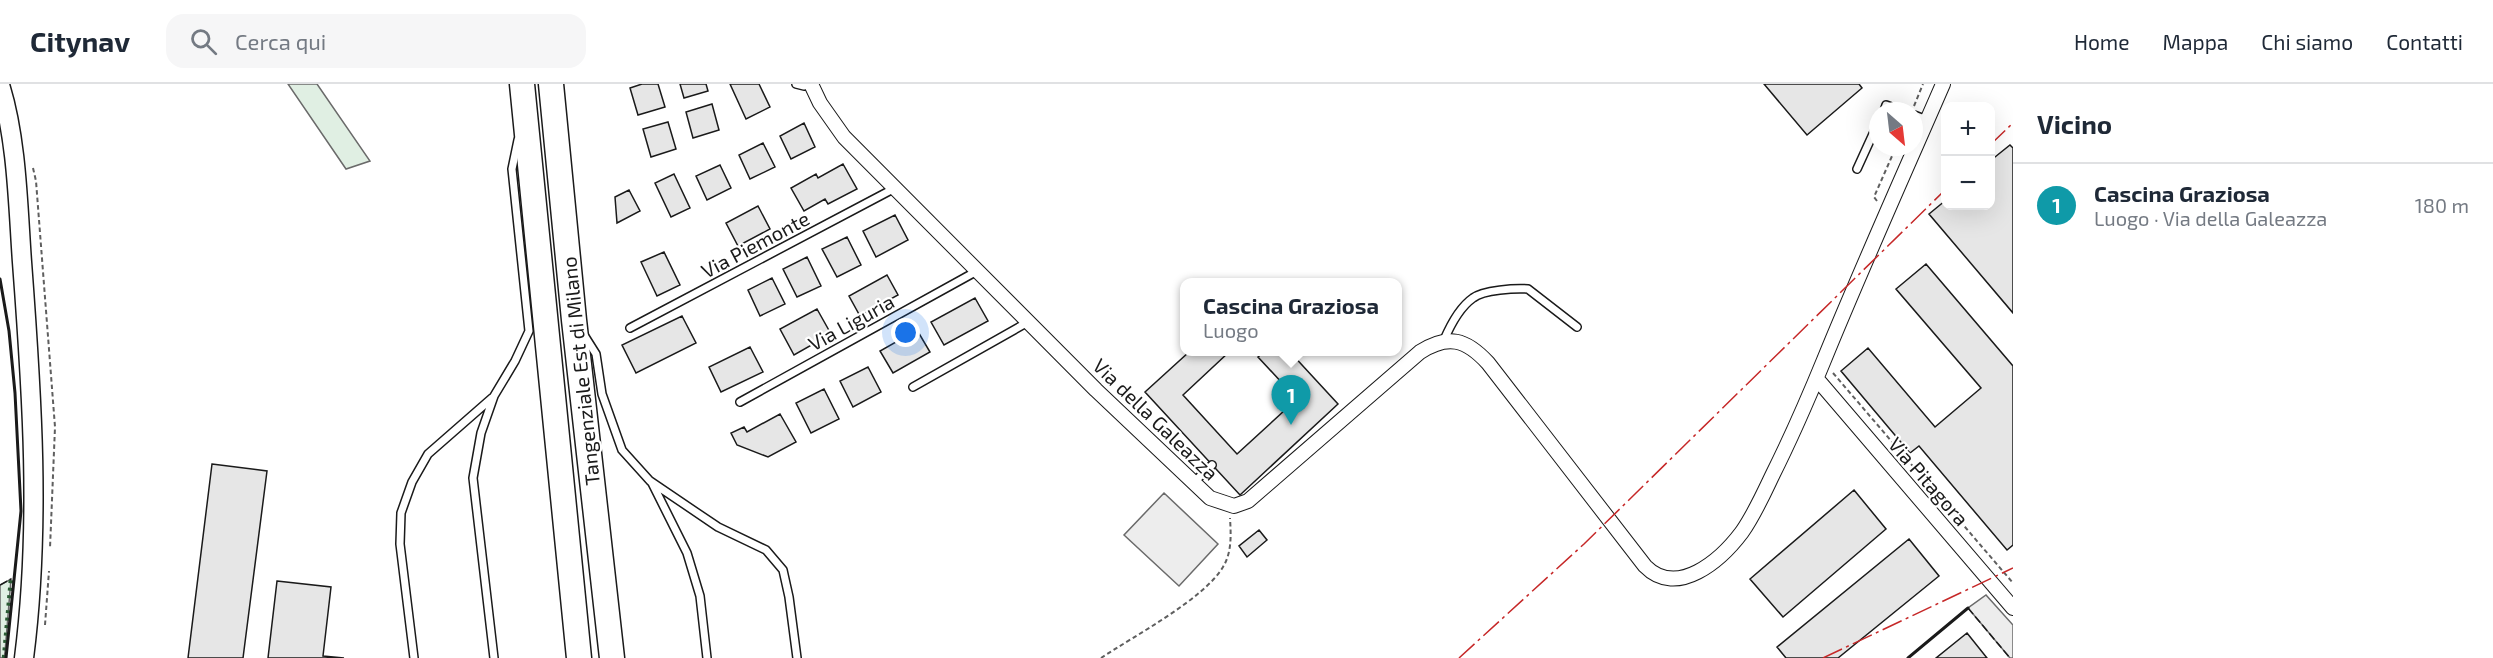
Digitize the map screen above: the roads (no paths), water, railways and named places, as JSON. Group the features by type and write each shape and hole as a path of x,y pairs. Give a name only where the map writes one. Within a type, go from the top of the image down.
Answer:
{"highway":[{"name":"Tangenziale Est di Milano","path":"522,84 579,658"},
{"name":"Tangenziale Est di Milano","path":"551,84 574,320 612,658"}],"main road":[{"path":"0,85 10,136 16,185 33,431 31,603 24,658"},
{"path":"0,113 10,136"}],"street":[{"name":"Via della Galeazza","path":"810,84 843,137 1193,483 1210,498 1229,506 1240,505 1252,499 1420,352 1444,340"},
{"path":"1923,114 1943,84"},
{"path":"1444,340 1465,344 1483,358 1645,566 1659,577 1674,580 1688,577 1709,564 1743,530 1777,466 1817,379 1905,156"},
{"name":"Via Pitagora","path":"1817,379 2013,608"}],"lane":[{"name":"Via della Galeazza","path":"796,84 804,86 810,84"},
{"path":"494,658 472,478 481,433 494,396 515,361 529,331 512,169 524,111"},
{"path":"1857,169 1869,143"},
{"name":"Via Piemonte","path":"630,328 895,188"},
{"name":"Via Liguria","path":"740,402 977,271"},
{"path":"1444,340 1449,327 1473,297 1482,293 1519,288 1528,289 1577,327"},
{"path":"574,320 596,354 602,394 622,450 650,481 718,527 766,550 783,570 789,597 796,658"},
{"path":"913,387 1028,322"},
{"path":"414,658 400,544 401,513 412,482 428,454 494,396"},
{"path":"1193,483 1212,465"},
{"path":"650,481 687,553 700,596 707,658"}],"place":[{"name":"Cascina Graziosa","path":"1291,425"}]}
